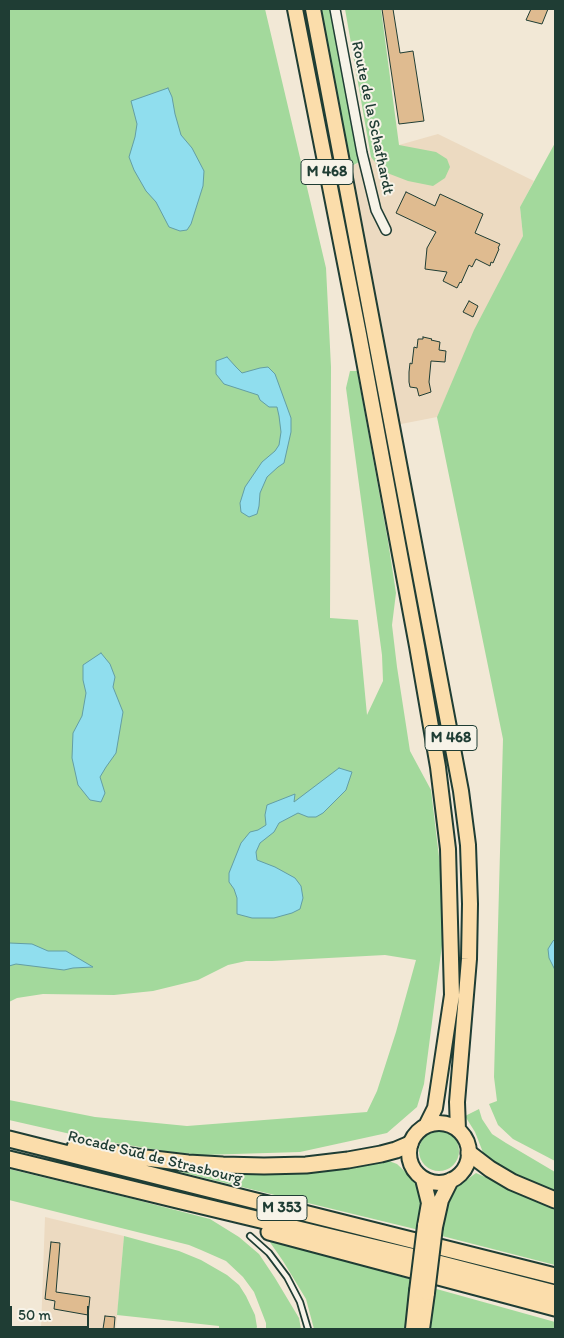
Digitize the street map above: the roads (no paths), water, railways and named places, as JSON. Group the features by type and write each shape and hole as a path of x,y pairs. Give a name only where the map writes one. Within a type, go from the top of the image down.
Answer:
{"highway":[{"path":"9,1139 60,1144 137,1157 223,1165 264,1166 306,1165 348,1160 381,1154 410,1144"},
{"name":"Rocade Sud de Strasbourg","path":"9,1139 555,1276"},
{"path":"468,1153 512,1182 555,1200"},
{"name":"M 353","path":"9,1159 415,1257 555,1293"},
{"path":"173,1199 244,1225 314,1245 555,1308"},
{"path":"444,1278 501,1300 555,1315"}],"main road":[{"name":"M 468","path":"295,9 359,334 419,656 438,767 448,849 452,995 435,1108 426,1126"},
{"name":"M 468","path":"313,9 461,792 468,845 469,960 457,1102 458,1130"},
{"path":"437,1124 448,1125 458,1130 467,1144 468,1153 464,1169 451,1180 442,1183 423,1179 410,1164 410,1144 416,1134 426,1126 437,1124"},
{"path":"422,1329 422,1292 430,1226 429,1203 423,1179"},
{"path":"430,1226 451,1180"},
{"path":"412,1329 422,1292"}],"street":[{"name":"Route de la Schafhardt","path":"335,9 362,153 376,210 386,230"}],"lane":[{"path":"250,1236 269,1253 287,1277 300,1302 308,1329"}],"water":[{"path":"168,88 181,135 192,148 204,171 203,186 191,224 187,230 180,231 169,227 156,202 146,191 134,170 129,157 137,124 131,101"},
{"path":"227,357 242,373 268,367 275,374 291,418 291,432 284,463 267,477 260,493 257,514 249,517 241,512 240,503 245,487 262,462 279,445 281,432 279,416 277,407 269,407 260,400 258,395 224,384 216,374 216,361"},
{"path":"101,653 110,664 115,677 113,687 123,712 116,753 100,777 105,793 101,802 90,800 78,785 72,758 73,733 82,716 86,693 83,680 83,665"},
{"path":"339,768 352,772 346,790 323,813 316,817 308,817 298,813 279,823 274,832 260,843 256,852 257,860 295,878 301,886 303,898 300,909 274,918 252,918 237,914 237,898 229,882 229,873 241,843 250,832 266,825 267,805 295,794 294,802"},
{"path":"555,939 555,970 549,958 548,949"},
{"path":"9,943 32,944 48,951 66,951 93,967 64,970 16,964 9,966"}]}
